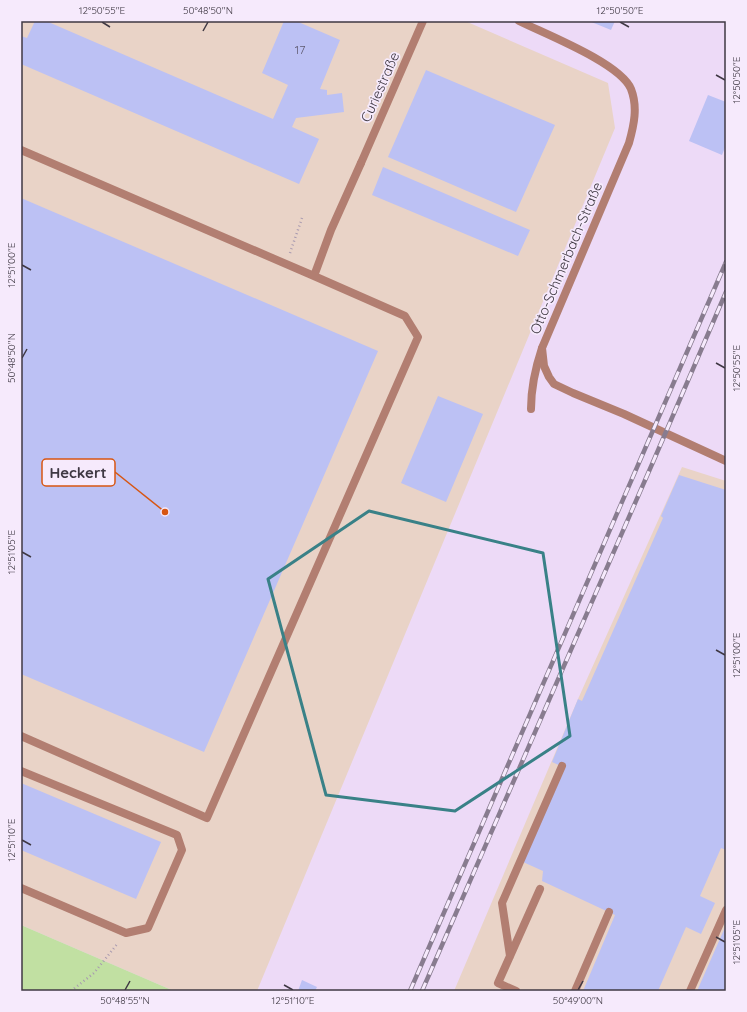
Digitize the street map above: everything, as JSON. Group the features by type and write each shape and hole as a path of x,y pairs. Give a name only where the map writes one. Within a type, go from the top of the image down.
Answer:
{"street":[{"name":"Curiestraße","path":"314,276 331,230 423,21"},
{"name":"Otto-Schmerbach-Straße","path":"519,21 604,63 621,76 630,88 635,104 634,126 629,143 542,348 544,366 549,377 554,384 624,414 726,461"},
{"path":"21,150 405,316 418,337 207,818 21,736"},
{"path":"531,409 531,390 542,348"},
{"path":"510,956 502,903 562,766"},
{"path":"21,771 177,836 182,850 148,928 126,933 21,888"},
{"path":"516,991 498,983 540,889"},
{"path":"690,991 726,910"},
{"path":"575,991 609,912"}],"path":[{"path":"285,264 302,218"},
{"path":"71,991 94,973 126,933"}],"highlighted area":[{"path":"369,511 543,553 570,736 455,811 326,795 268,579"}],"shaded area":[{"path":"21,21 465,21 608,83 615,128 257,991 174,991 21,925"},
{"path":"682,467 726,481 726,991 454,991 578,699"}],"green space":[{"path":"21,925 174,991 21,991"}],"building":[{"path":"35,21 46,21 273,119 288,85 262,73 284,21 296,21 340,40 320,89 327,90 327,95 342,93 344,112 296,118 292,127 319,139 299,184 21,64 21,36 27,38"},
{"path":"589,21 615,21 611,30"},
{"path":"426,70 555,125 516,212 388,157"},
{"path":"708,95 726,102 726,145 722,155 689,141"},
{"path":"383,167 530,230 518,256 372,195"},
{"path":"21,198 378,351 204,752 21,674"},
{"path":"438,396 483,414 446,502 401,483"},
{"path":"679,475 726,490 726,850 721,848 700,896 715,903 701,934 686,927 658,991 583,991 615,915 542,881 543,871 523,862 565,768 552,762 578,699 582,701 663,518 661,516"},
{"path":"21,783 161,842 136,899 21,850"},
{"path":"726,925 726,991 697,991"},
{"path":"302,980 317,987 315,991 298,991"}],"railway":[{"path":"410,991 726,262"},
{"path":"422,991 726,292"}],"place":[{"name":"Heckert","path":"165,512"}]}
